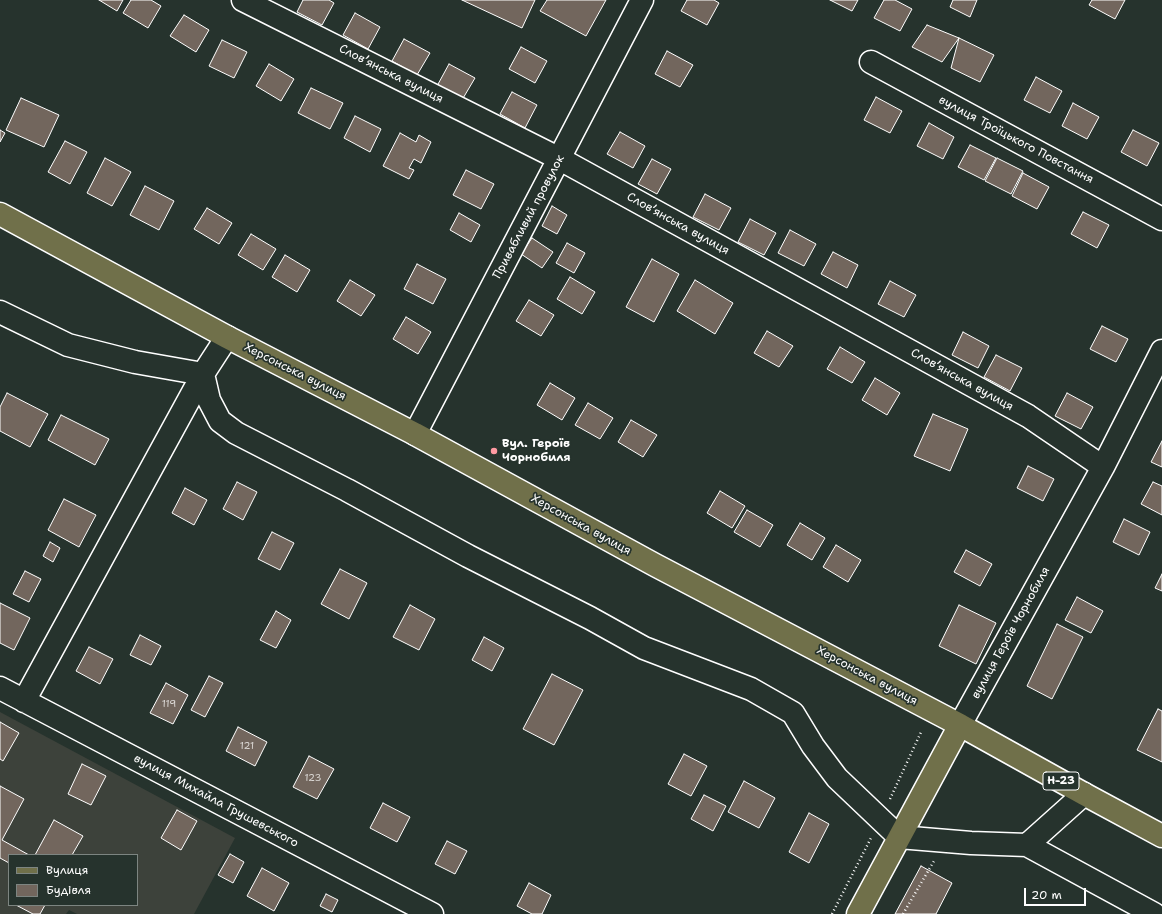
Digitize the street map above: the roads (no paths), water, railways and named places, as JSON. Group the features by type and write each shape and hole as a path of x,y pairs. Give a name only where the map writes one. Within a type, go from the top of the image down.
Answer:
{"main road":[{"name":"Херсонська вулиця","path":"0,214 226,337 415,434 655,565 960,725 1084,794 1161,833"},
{"name":"вулиця Героїв Чорнобиля","path":"858,914 960,725"}],"street":[{"name":"Словʼянська вулиця","path":"243,0 560,159 1028,416 1103,467"},
{"name":"Привабливий провулок","path":"415,434 642,0"},
{"name":"вулиця Троїцького Повстання","path":"871,62 1162,219"},
{"path":"0,312 68,345 135,362 203,374"},
{"path":"24,701 203,374 226,337"},
{"name":"вулиця Героїв Чорнобиля","path":"960,725 1103,467 1162,351"},
{"path":"203,374 209,400 220,421 236,433 347,490 468,556 590,618 644,648 751,689 794,713 813,746 837,778 899,837 971,843 1026,845 1154,914"},
{"name":"вулиця Михайла Грушевського","path":"0,688 432,914"},
{"path":"1026,845 1084,794"}],"place":[{"name":"Вул. Героїв Чорнобиля","path":"494,451"}]}
